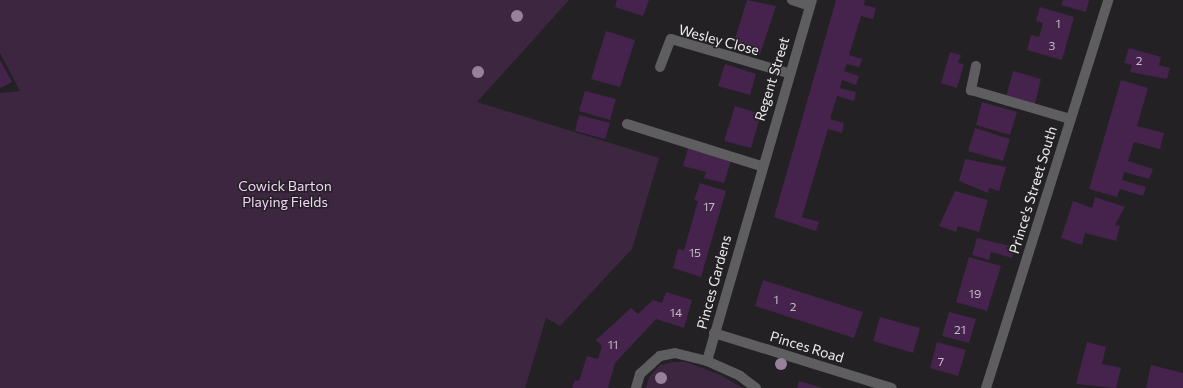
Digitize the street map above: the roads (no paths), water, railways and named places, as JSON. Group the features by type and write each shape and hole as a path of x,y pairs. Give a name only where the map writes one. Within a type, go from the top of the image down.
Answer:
{"street":[{"path":"792,0 811,3"},
{"name":"Prince's Street South","path":"986,388 1108,0"},
{"name":"Regent Street","path":"748,210 788,73 811,3"},
{"name":"Wesley Close","path":"660,67 671,39 788,73"},
{"path":"976,66 971,90 1070,119"},
{"path":"627,124 761,166"},
{"name":"Pinces Gardens","path":"707,361 748,210"},
{"name":"Pinces Road","path":"714,333 892,388"},
{"path":"636,388 640,374 660,356 675,354 707,361 740,376 756,388"}],"park label":[{"name":"Cowick Barton Playing Fields","path":"285,194"}]}
